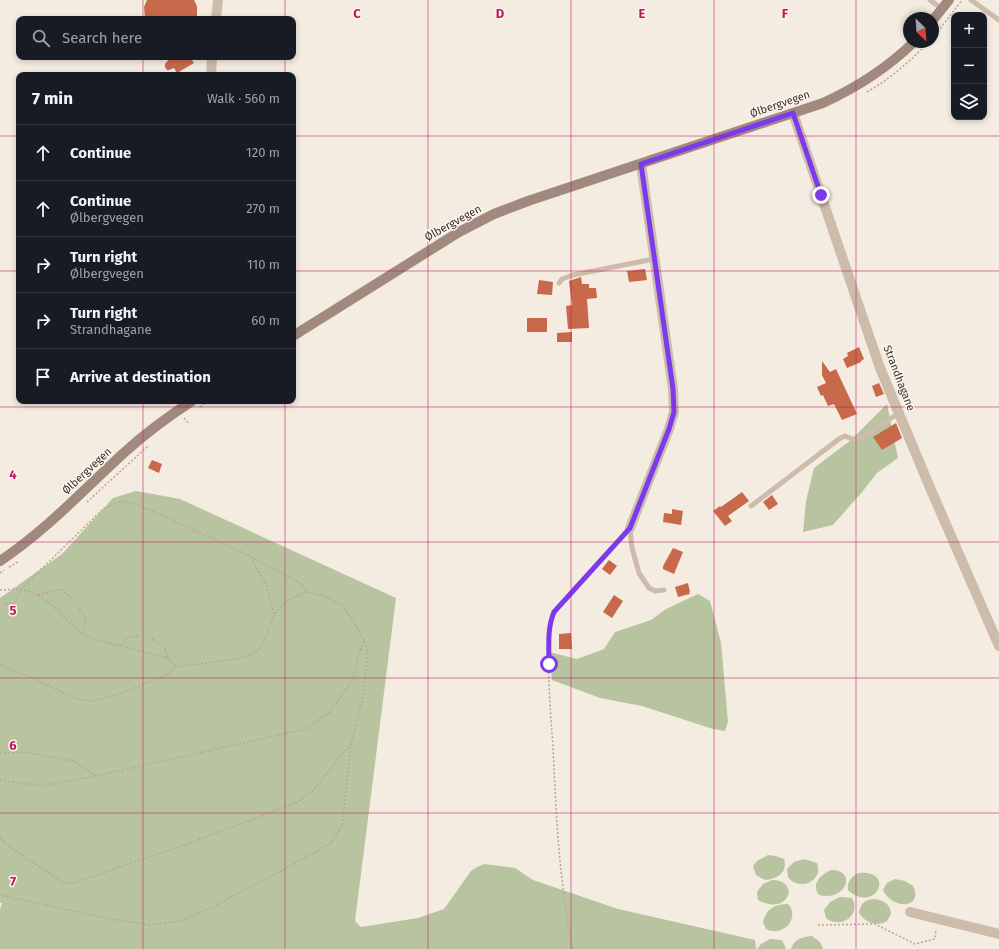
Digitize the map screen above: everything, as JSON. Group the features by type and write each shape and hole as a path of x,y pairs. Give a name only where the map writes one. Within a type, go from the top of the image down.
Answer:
{"main road":[{"path":"939,13 949,0"},
{"name":"Ølbergvegen","path":"296,334 459,232 494,214 528,201 823,102 847,92 876,74 908,48"},
{"name":"Ølbergvegen","path":"0,561 30,540 128,449 151,430 194,405"}],"street":[{"path":"216,16 218,0"},
{"path":"211,72 212,60"},
{"name":"Strandhagane","path":"793,113 880,368 999,646"},
{"path":"630,528 669,429 674,412 673,389 641,164"},
{"path":"910,912 999,934"}],"lane":[{"path":"930,0 942,9"},
{"path":"971,0 999,20"},
{"path":"559,283 562,279 572,275 654,259"},
{"path":"751,506 839,439 845,436 852,439 860,439 899,413"},
{"path":"630,528 632,548 639,573 650,588 655,591 664,590"}],"path":[{"path":"939,30 962,0"},
{"path":"82,507 152,443"},
{"path":"5,604 14,603 21,589 103,509 122,501 139,505 250,556 298,582 304,587 306,592"},
{"path":"573,949 564,900 556,816 549,679 550,621 554,612 630,528"},
{"path":"250,556 267,586 274,614"},
{"path":"0,573 19,560"},
{"path":"0,590 21,589 38,595 51,604 83,634 97,640 168,658"},
{"path":"38,595 61,589 73,600"},
{"path":"0,665 77,699 93,700 122,694 166,675 176,667 237,659 254,652 264,642 274,614 289,600 306,592 325,596 341,605 353,620 364,641 368,653 363,697 351,743 342,827 330,844 219,904 181,921 149,925 110,919 0,895"},
{"path":"79,609 86,618 83,634"},
{"path":"120,646 129,637 141,636"},
{"path":"152,639 164,646 168,658 176,667"},
{"path":"0,780 40,786 96,776 306,729 329,712 353,679 358,656 364,641"},
{"path":"0,838 8,846 64,883 74,883 195,841 298,802 314,790 351,743"},
{"path":"0,753 24,752 73,761 96,776"},
{"path":"818,925 875,924 915,944 935,939 937,919"}],"green space":[{"path":"887,404 898,458 877,473 833,525 803,532 806,501 814,468 851,440"},
{"path":"136,491 180,499 396,598 355,921 361,927 418,918 444,909 471,871 484,864 515,868 533,880 618,909 755,940 756,949 0,949 0,909 2,903 0,903 0,598 62,554 113,498"},
{"path":"698,594 710,601 721,643 728,722 725,731 713,729 642,706 600,698 552,680 549,652 577,659 604,649 615,632 651,620 666,609"},
{"path":"768,855 784,859 785,864 783,872 777,877 765,880 756,875 753,866 757,861"},
{"path":"804,859 817,863 817,875 809,882 798,884 788,877 787,869 794,862"},
{"path":"831,870 839,871 844,875 846,880 845,885 842,890 836,894 828,896 819,895 816,884 823,874"},
{"path":"859,873 871,874 877,878 879,884 878,890 873,895 866,897 858,896 848,890 850,880"},
{"path":"895,879 905,881 913,886 915,893 914,899 911,902 900,904 893,901 883,890 887,883"},
{"path":"772,880 783,883 787,886 789,892 787,897 781,903 767,904 758,900 757,892 763,884"},
{"path":"840,897 852,898 854,910 848,919 837,922 832,921 826,918 824,910 830,902"},
{"path":"874,899 883,901 889,907 891,914 887,921 883,923 875,924 868,922 859,913 860,907 864,903 868,900"},
{"path":"788,904 792,915 788,925 778,931 766,929 763,922 766,914 775,906"},
{"path":"812,936 820,942 823,949 791,949 794,943 799,939"},
{"path":"770,939 782,940 786,949 757,949 761,944"}],"building":[{"path":"147,0 194,0 197,6 197,16 145,16 144,7"},
{"path":"168,60 192,60 194,63 179,72 176,72 174,68 167,70 165,64"},
{"path":"645,269 647,280 629,282 627,271"},
{"path":"581,277 582,284 589,284 589,288 596,288 597,298 587,299 589,328 568,329 566,306 572,305 569,281"},
{"path":"539,280 553,282 552,295 537,294"},
{"path":"527,318 547,318 547,332 527,332"},
{"path":"572,332 572,342 557,342 557,333"},
{"path":"859,347 864,359 861,362 847,368 843,359 848,356 847,353"},
{"path":"822,361 830,372 836,369 857,414 842,420 834,404 828,406 823,395 821,396 817,387 826,383 822,375"},
{"path":"879,383 884,394 876,397 872,386"},
{"path":"896,423 902,438 882,450 873,437"},
{"path":"152,460 162,464 159,473 148,468"},
{"path":"742,492 749,501 728,516 732,521 725,526 713,511"},
{"path":"772,495 778,504 769,510 763,502"},
{"path":"672,509 683,511 681,525 663,522 664,513 672,514"},
{"path":"673,548 683,552 674,574 663,569 663,566"},
{"path":"609,560 617,566 610,575 602,569"},
{"path":"688,583 690,594 678,597 675,587"},
{"path":"614,595 623,601 612,618 603,612"},
{"path":"571,633 572,649 559,649 559,634"}],"route":[{"path":"549,664 550,621 554,612 630,528 669,429 674,412 673,389 641,164 793,113 821,195"}]}
